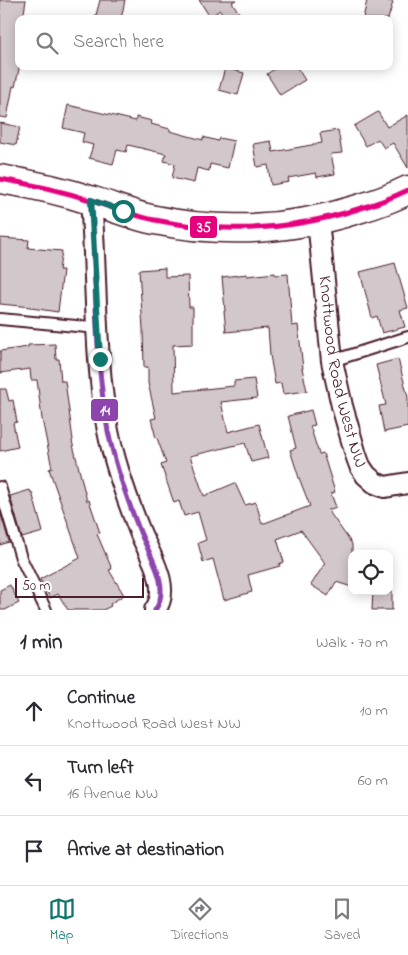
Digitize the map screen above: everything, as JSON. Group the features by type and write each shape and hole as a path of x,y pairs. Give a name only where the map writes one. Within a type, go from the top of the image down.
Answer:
{"street":[{"path":"0,179 31,184 91,200 153,220 201,227 244,229 318,220 371,205 408,190"},
{"path":"91,200 98,328 108,429 113,454 130,507 159,576 161,593 157,606"},
{"name":"Knottwood Road West NW","path":"318,220 332,361 356,455 366,475 375,483 385,487 408,483"}],"lane":[{"path":"0,319 98,328"},
{"path":"332,361 408,337"},
{"path":"0,487 21,558 46,610"}],"building":[{"path":"0,0 26,0 24,15 15,15 15,70 19,70 15,87 13,86 7,118 0,117"},
{"path":"100,0 125,0 122,15 96,15"},
{"path":"199,0 236,0 232,2 240,15 223,15 220,10 213,15 209,15"},
{"path":"367,0 393,2 389,15 364,15"},
{"path":"224,70 244,73 238,95 219,90"},
{"path":"273,70 299,70 305,80 280,95 267,74"},
{"path":"68,105 136,121 136,117 152,121 151,124 203,140 203,137 218,141 219,138 234,141 228,168 210,164 209,171 197,168 194,183 172,178 175,164 164,161 166,154 128,145 126,152 117,150 113,164 89,158 93,145 82,142 84,133 63,128"},
{"path":"378,112 387,127 408,115 408,168 393,143 384,148 378,139 366,146 354,126"},
{"path":"0,123 20,127 16,145 0,142"},
{"path":"338,130 342,153 331,154 335,174 317,177 316,173 288,178 289,182 271,185 268,165 257,167 253,144 271,141 273,152 322,143 320,133"},
{"path":"0,238 29,240 28,248 62,251 59,270 63,270 58,312 0,304"},
{"path":"395,263 408,308 400,310 405,327 382,333 377,316 372,318 360,272"},
{"path":"165,268 165,277 188,276 189,307 193,307 193,344 173,345 174,392 234,386 234,381 254,379 257,398 221,402 228,432 259,424 268,458 251,462 245,443 190,456 204,496 235,483 245,505 256,502 262,524 310,506 290,450 296,448 288,416 311,410 315,425 310,426 319,454 323,453 335,492 331,494 336,507 328,510 352,544 352,550 348,550 348,586 336,582 328,596 311,585 325,563 301,530 277,539 284,562 279,564 280,566 248,575 252,592 224,600 213,559 203,562 198,543 206,540 198,512 184,516 179,501 174,503 161,465 166,463 151,419 156,418 148,383 148,367 144,367 139,270"},
{"path":"275,273 275,275 288,274 292,326 298,325 302,368 307,391 283,394 281,383 275,384 268,328 226,332 222,277"},
{"path":"55,344 56,359 59,359 61,381 65,381 72,441 87,501 89,500 100,533 97,534 112,569 109,570 124,595 103,610 68,610 58,594 50,598 40,579 80,558 49,469 52,468 42,419 37,380 31,380 30,369 0,373 0,351 28,347 28,345"},
{"path":"398,359 408,397 408,427 384,432 379,406 386,405 376,365"},
{"path":"0,389 6,389 9,401 13,400 17,422 13,423 18,447 0,451"},
{"path":"30,490 43,532 22,538 10,496"},
{"path":"0,511 9,542 0,545"},
{"path":"10,585 19,603 5,610 0,610 0,590"},
{"path":"373,595 392,595 392,610 372,610"}],"transit line":[{"name":"35","path":"0,179 82,197 155,220 206,227 232,228 257,228 308,222 364,207 408,190"},
{"name":"14","path":"91,200 98,345 103,403 111,444 130,507 160,581 160,601 155,610"}],"route":[{"path":"100,359 91,200 123,211"}]}
